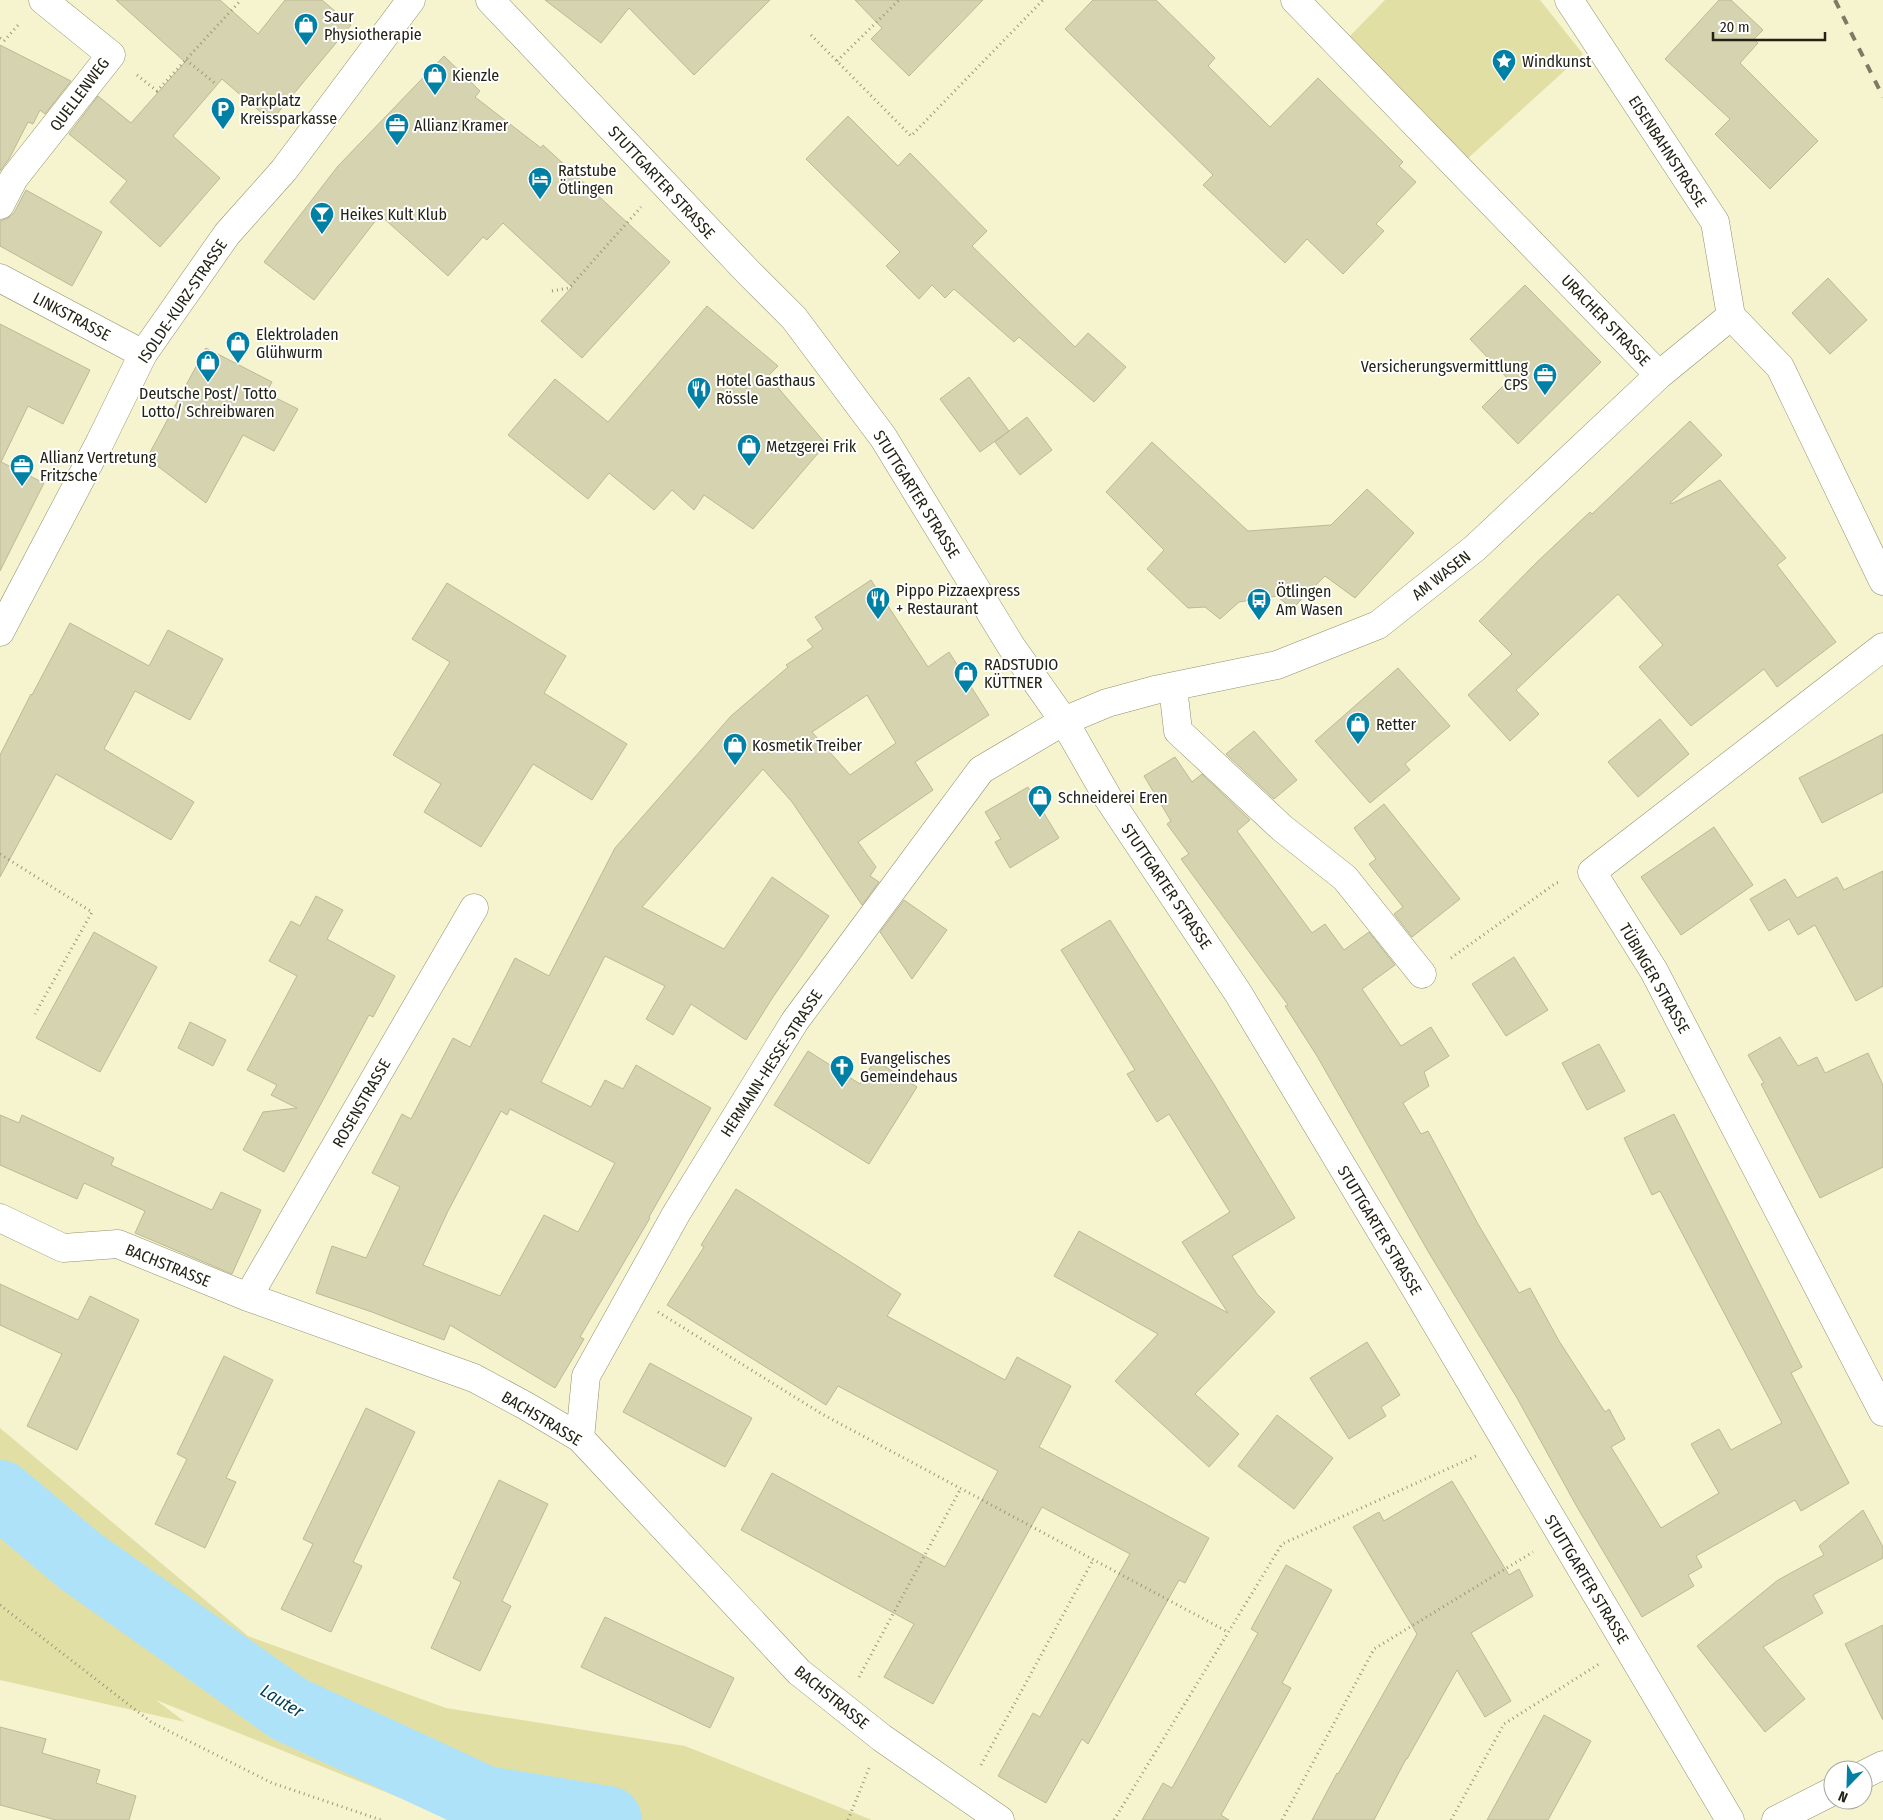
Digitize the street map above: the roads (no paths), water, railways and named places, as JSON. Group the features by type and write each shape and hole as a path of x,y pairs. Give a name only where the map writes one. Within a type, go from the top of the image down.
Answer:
{"street":[{"name":"QUELLENWEG","path":"0,205 14,178 110,55 42,0"},
{"name":"ISOLDE-KURZ-STRASSE","path":"0,632 100,442 143,354 227,234 284,170 412,0"},
{"name":"STUTTGARTER STRASSE","path":"490,0 800,326 883,437 1011,646 1064,722 1108,798 1243,1002 1414,1286 1730,1820"},
{"name":"URACHER STRASSE","path":"1294,0 1659,375 1731,316"},
{"name":"EISENBAHNSTRASSE","path":"1569,0 1715,222 1731,316"},
{"name":"LINKSTRASSE","path":"0,278 143,354"},
{"path":"1731,316 1780,368 1883,581"},
{"name":"AM WASEN","path":"1064,722 1107,703 1155,690 1277,665 1378,625 1475,548 1659,375"},
{"name":"TÜBINGER STRASSE","path":"1883,647 1592,872 1654,971 1883,1412"},
{"path":"1173,687 1178,731 1282,828 1345,878 1422,974"},
{"name":"HERMANN-HESSE-STRASSE","path":"580,1438 586,1376 676,1214 795,1021 981,770 1064,722"},
{"name":"ROSENSTRASSE","path":"248,1297 474,908"},
{"name":"BACHSTRASSE","path":"0,1218 63,1248 118,1244 248,1297 474,1378 580,1438 799,1672 882,1738 1000,1820"},
{"path":"1776,1820 1823,1796"}],"waterway":[{"name":"Lauter","path":"0,1494 80,1561 289,1709 485,1800 608,1820"}],"railway":[{"path":"1835,0 1883,97"}],"place":[{"name":"Saur Physiotherapie","path":"306,46"},
{"name":"Windkunst","path":"1504,82"},
{"name":"Kienzle","path":"435,96"},
{"name":"Parkplatz Kreissparkasse","path":"223,130"},
{"name":"Allianz Kramer","path":"397,146"},
{"name":"Ratstube Ötlingen","path":"540,200"},
{"name":"Heikes Kult Klub","path":"322,235"},
{"name":"Elektroladen Glühwurm","path":"238,364"},
{"name":"Deutsche Post/ Totto Lotto/ Schreibwaren","path":"208,383"},
{"name":"Versicherungsvermittlung CPS","path":"1545,396"},
{"name":"Hotel Gasthaus Rössle","path":"699,410"},
{"name":"Metzgerei Frik","path":"749,467"},
{"name":"Allianz Vertretung Fritzsche","path":"22,487"},
{"name":"Pippo Pizzaexpress + Restaurant","path":"878,620"},
{"name":"Ötlingen Am Wasen","path":"1259,621"},
{"name":"RADSTUDIO KÜTTNER","path":"966,694"},
{"name":"Retter","path":"1358,745"},
{"name":"Kosmetik Treiber","path":"735,766"},
{"name":"Schneiderei Eren","path":"1040,818"},
{"name":"Evangelisches Gemeindehaus","path":"842,1088"}]}
